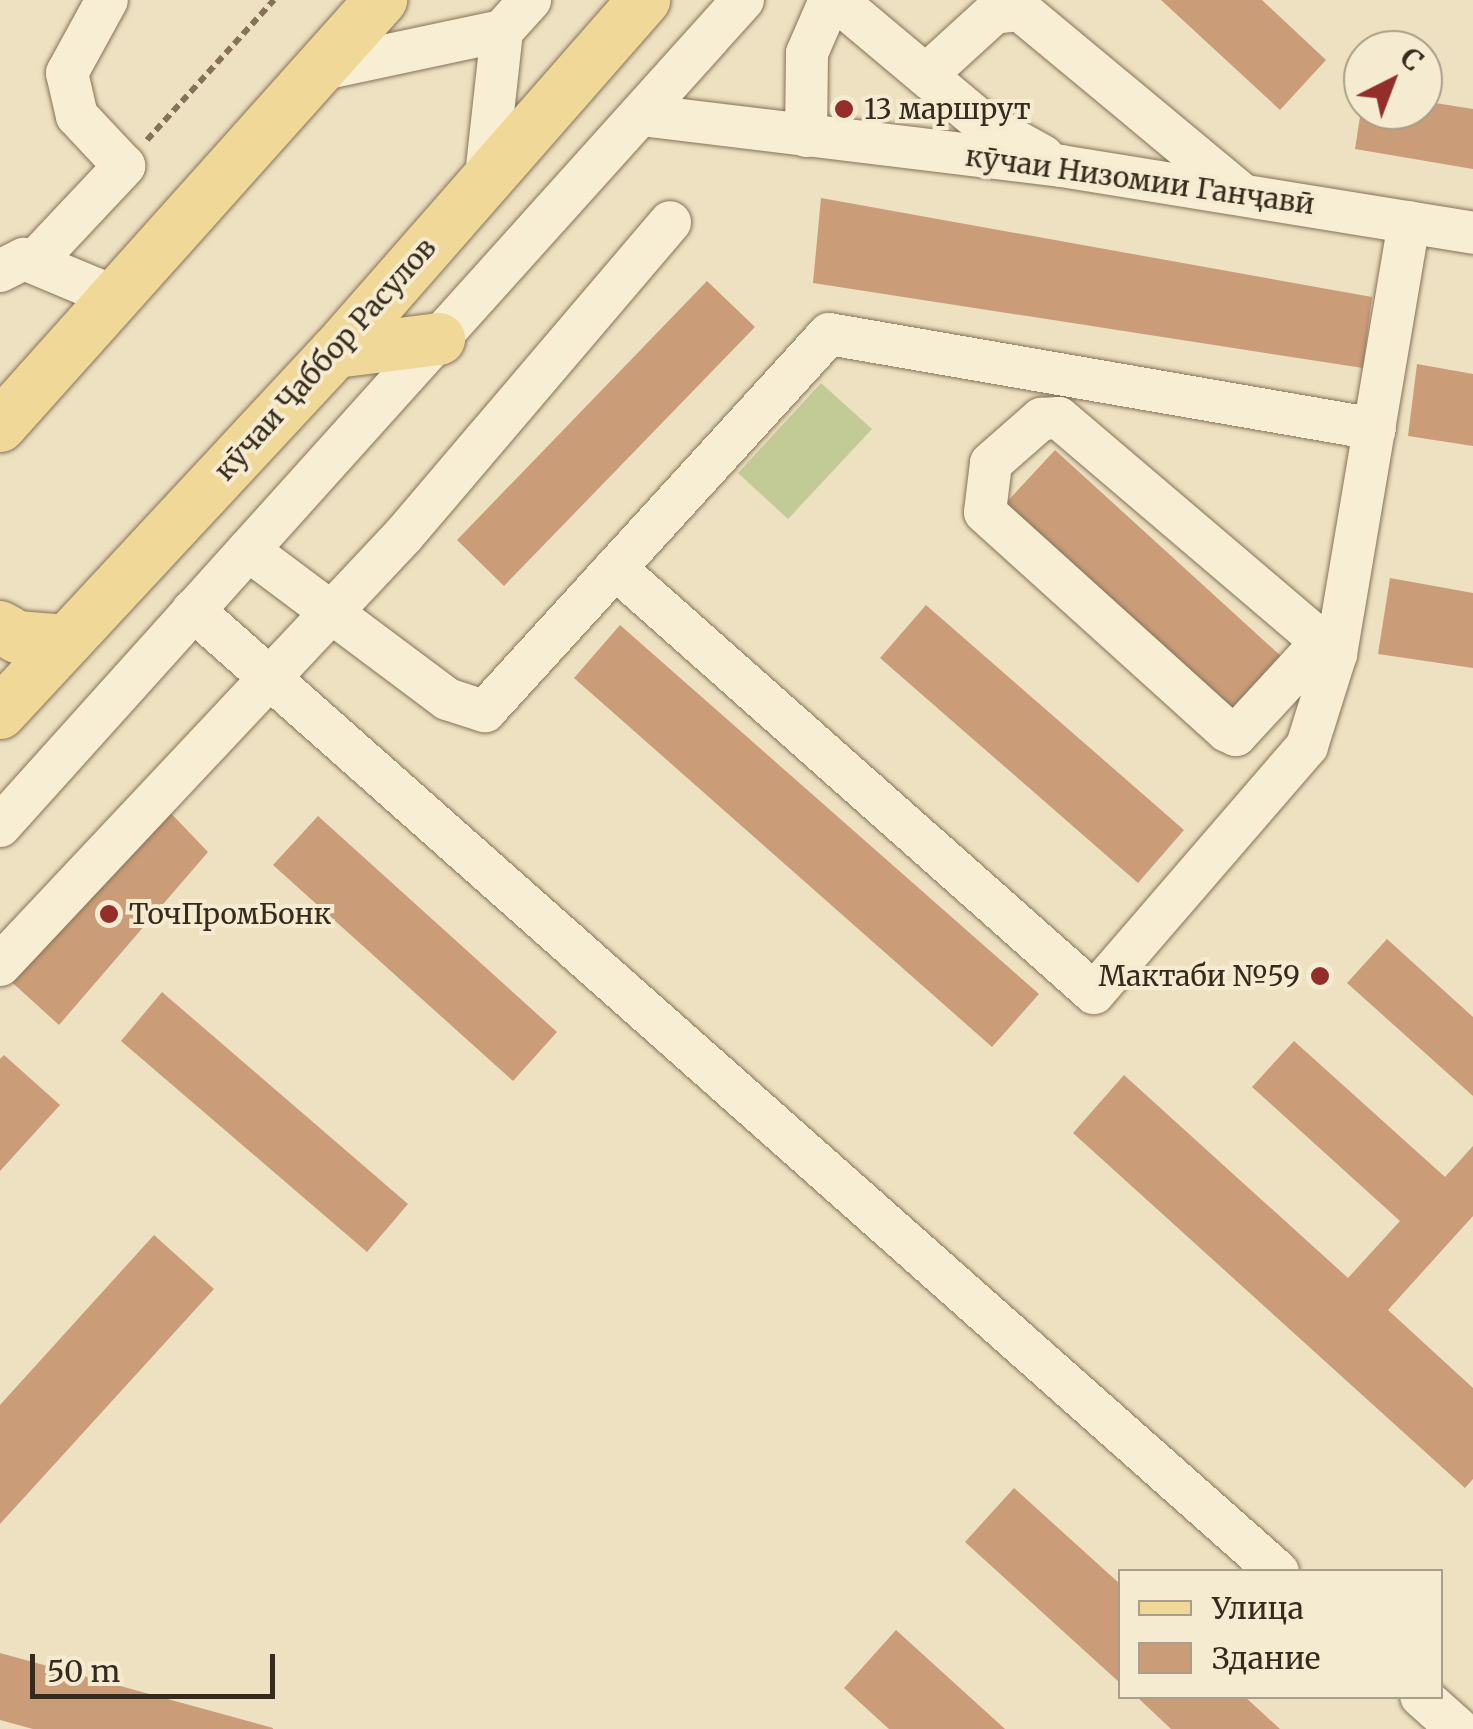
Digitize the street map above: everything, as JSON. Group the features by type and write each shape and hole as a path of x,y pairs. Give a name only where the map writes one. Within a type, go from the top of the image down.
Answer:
{"main road":[{"path":"0,426 381,0"},
{"name":"кӯчаи Ҷаббор Расулов","path":"0,713 336,352 486,176 644,0"},
{"path":"336,352 439,339"},
{"path":"0,628 17,637 66,641"}],"street":[{"path":"107,0 67,73 77,116 124,166 14,260 115,297"},
{"path":"0,826 743,0"},
{"path":"806,136 806,53 853,6 980,121 1061,166"},
{"path":"926,74 994,13 1020,10 1240,193"},
{"path":"318,70 516,16 486,176"},
{"name":"кӯчаи Низомии Ганҷавӣ","path":"642,116 1061,166 1473,233"},
{"path":"0,965 330,613 670,222"},
{"path":"615,568 1094,993 1307,746 1376,429 1409,222"},
{"path":"248,550 447,699 485,711 829,334 1376,429"},
{"path":"1060,418 1328,649 1236,735 1228,732 985,512 990,464 1041,419 1060,418"},
{"path":"193,610 1275,1569"},
{"path":"1424,1699 1458,1729"}],"path":[{"path":"124,166 274,0"}],"green space":[{"path":"821,383 872,429 788,519 738,473"}],"building":[{"path":"1161,0 1262,0 1326,60 1280,110"},
{"path":"1443,104 1473,109 1473,169 1355,149 1358,130 1443,130"},
{"path":"821,198 1372,297 1363,368 813,283"},
{"path":"707,281 755,327 504,586 457,540"},
{"path":"1417,364 1473,374 1473,446 1408,436"},
{"path":"1055,450 1294,668 1245,723 1005,504"},
{"path":"1390,578 1473,593 1473,668 1378,654"},
{"path":"926,605 1184,830 1138,883 880,658"},
{"path":"620,625 1039,994 992,1047 574,678"},
{"name":"ТочПромБонк","path":"164,806 208,852 59,1025 5,976"},
{"path":"318,816 557,1032 513,1081 273,865"},
{"path":"1387,939 1473,1017 1473,1096 1347,983"},
{"path":"162,992 408,1204 367,1252 121,1041"},
{"path":"1294,1041 1445,1177 1473,1146 1473,1216 1388,1310 1473,1388 1473,1479 1465,1488 1073,1133 1124,1075 1348,1278 1400,1221 1252,1087"},
{"path":"4,1055 60,1105 0,1171 0,1059"},
{"path":"154,1235 214,1289 0,1524 0,1405"},
{"path":"1014,1488 1118,1582 1118,1681 965,1542"},
{"path":"896,1630 1005,1729 889,1729 844,1688"},
{"path":"0,1653 273,1729 33,1729 0,1720"},
{"path":"1139,1699 1247,1699 1280,1729 1171,1729"}],"place":[{"name":"13 маршрут","path":"844,109"},
{"name":"ТочПромБонк","path":"109,914"},
{"name":"Мактаби №59","path":"1320,976"}]}
